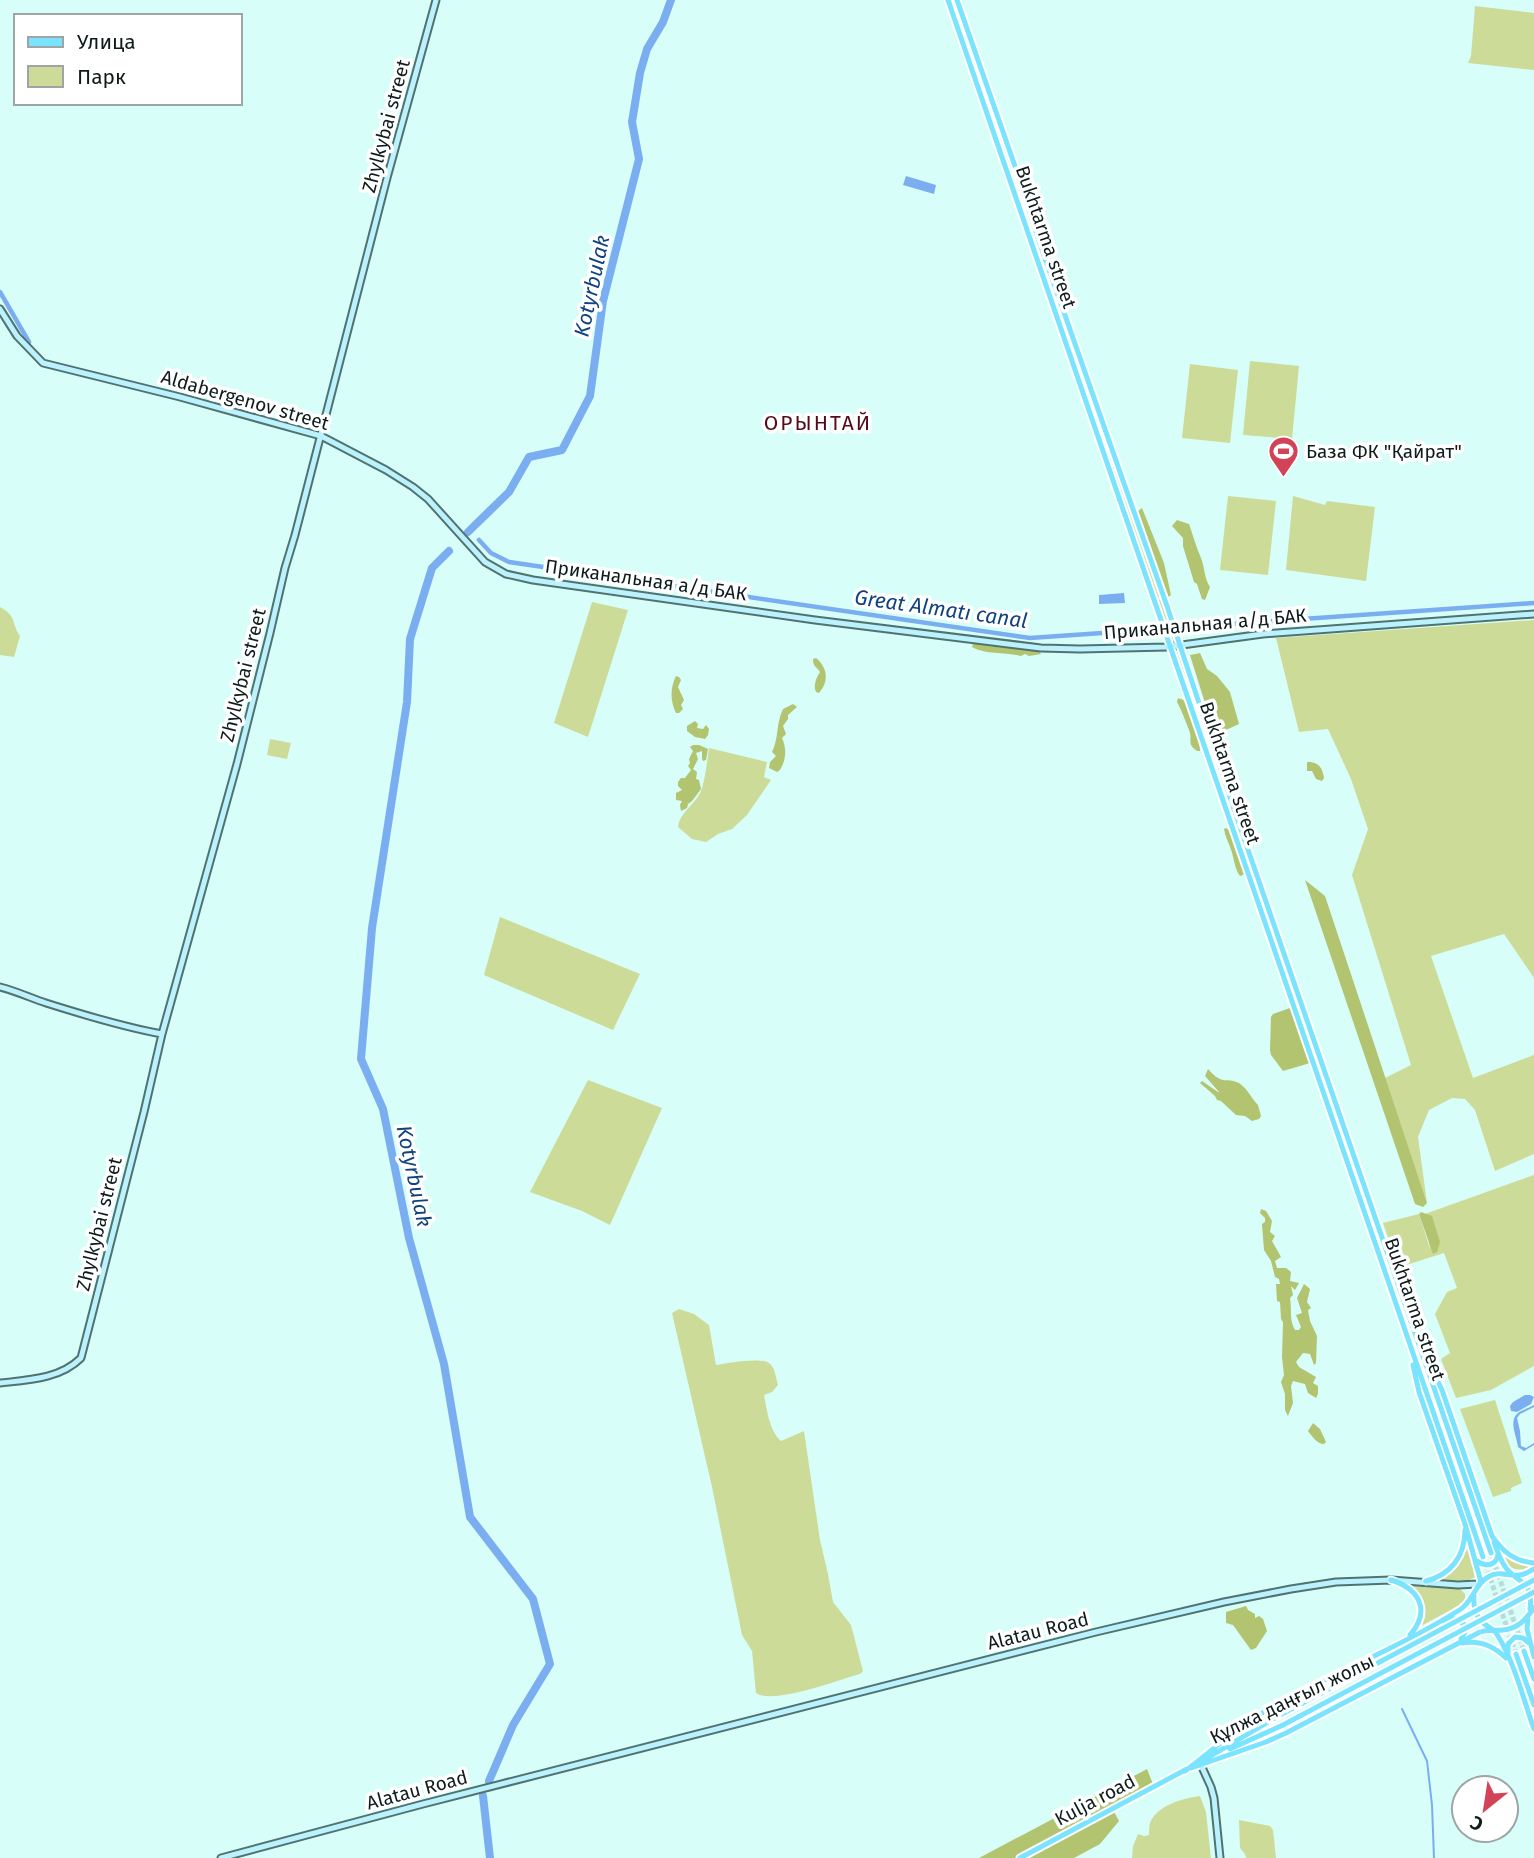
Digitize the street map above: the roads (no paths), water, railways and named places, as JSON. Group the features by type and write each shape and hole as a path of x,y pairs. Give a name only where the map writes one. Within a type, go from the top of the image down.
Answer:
{"main road":[{"name":"Zhylkybai street","path":"0,1383 49,1375 69,1368 81,1359 162,1034 237,764 285,568 436,0"},
{"name":"Bukhtarma street","path":"948,0 1483,1556"},
{"name":"Bukhtarma street","path":"957,0 1167,606 1248,850 1494,1553"},
{"path":"1032,247 1040,244"},
{"path":"1055,310 1062,307"},
{"name":"Aldabergenov street","path":"0,309 17,336 43,363 321,436 386,470 428,499 485,562 506,574"},
{"name":"Приканальная а/д БАК","path":"506,574 806,619 1041,648 1139,649 1170,646 1178,642 1263,634 1534,614"},
{"path":"1204,744 1211,741"},
{"path":"1241,852 1248,850"},
{"path":"0,987 71,1011 162,1034"},
{"path":"1358,1193 1366,1191"},
{"path":"1407,1338 1419,1392 1465,1524 1481,1582"},
{"path":"1418,1339 1443,1390 1492,1536 1496,1560 1490,1564 1482,1564 1475,1558"},
{"path":"1426,1581 1441,1576 1456,1562 1463,1546 1465,1524"},
{"path":"1492,1536 1510,1555 1518,1560 1534,1563"},
{"path":"1494,1553 1530,1592 1527,1629 1534,1653"},
{"path":"1185,1771 1271,1708 1463,1607 1481,1582 1492,1575 1521,1575 1534,1569"},
{"path":"1391,1580 1410,1590 1421,1606 1418,1624 1404,1640"},
{"name":"Alatau Road","path":"221,1858 1096,1632 1224,1602 1336,1583 1391,1580 1458,1585 1481,1582"},
{"name":"Құлжа даңғыл жолы","path":"1208,1758 1278,1716 1534,1580"},
{"path":"1458,1585 1465,1589 1479,1619 1498,1635 1511,1663"},
{"path":"1474,1607 1476,1590"},
{"name":"Құлжа даңғыл жолы","path":"1208,1758 1283,1725 1534,1592"},
{"path":"1185,1771 1274,1739 1480,1632 1514,1627 1534,1608"},
{"path":"1432,1625 1452,1619 1461,1622 1465,1626 1465,1632 1454,1645"},
{"path":"1534,1653 1527,1640 1520,1637 1515,1637 1507,1647 1534,1729"},
{"path":"1454,1645 1468,1642 1487,1644 1511,1663"},
{"path":"1524,1651 1534,1679"},
{"path":"1516,1654 1534,1705"},
{"path":"1185,1771 1208,1758"},
{"path":"1201,1765 1212,1787 1220,1858"},
{"name":"Kulja road","path":"1020,1858 1185,1771"}],"water":[{"path":"906,176 936,185 934,194 903,185"},
{"path":"1124,593 1125,603 1099,604 1099,595"},
{"path":"1525,1395 1534,1397 1531,1404 1517,1412 1511,1411 1513,1402"},
{"path":"1534,1405 1517,1418 1521,1446 1526,1448 1534,1443 1524,1451 1518,1447 1514,1420 1518,1413"}],"waterway":[{"name":"Kotyrbulak","path":"468,532 509,492 529,457 562,450 590,396 603,301 639,159 632,122 640,73 647,49 663,22 671,0"},
{"name":"Great Almatı canal","path":"0,292 29,342"},
{"name":"Great Almatı canal","path":"479,540 491,553 509,562 1030,638 1534,603"},
{"name":"Kotyrbulak","path":"449,551 432,568 410,639 407,702 372,928 361,1059 383,1109 409,1238 444,1364 470,1517 533,1599 550,1664 513,1725 489,1781"},
{"path":"1402,1709 1427,1761 1434,1858"},
{"name":"Kotyrbulak","path":"483,1796 490,1858"}],"tunnel":[{"path":"1491,1553 1524,1651"},
{"path":"1483,1557 1516,1654"}],"place":[{"name":"База ФК \"Қайрат\"","path":"1283,478"}],"district":[{"name":"ОРЫНТАЙ","path":"818,423"}]}
